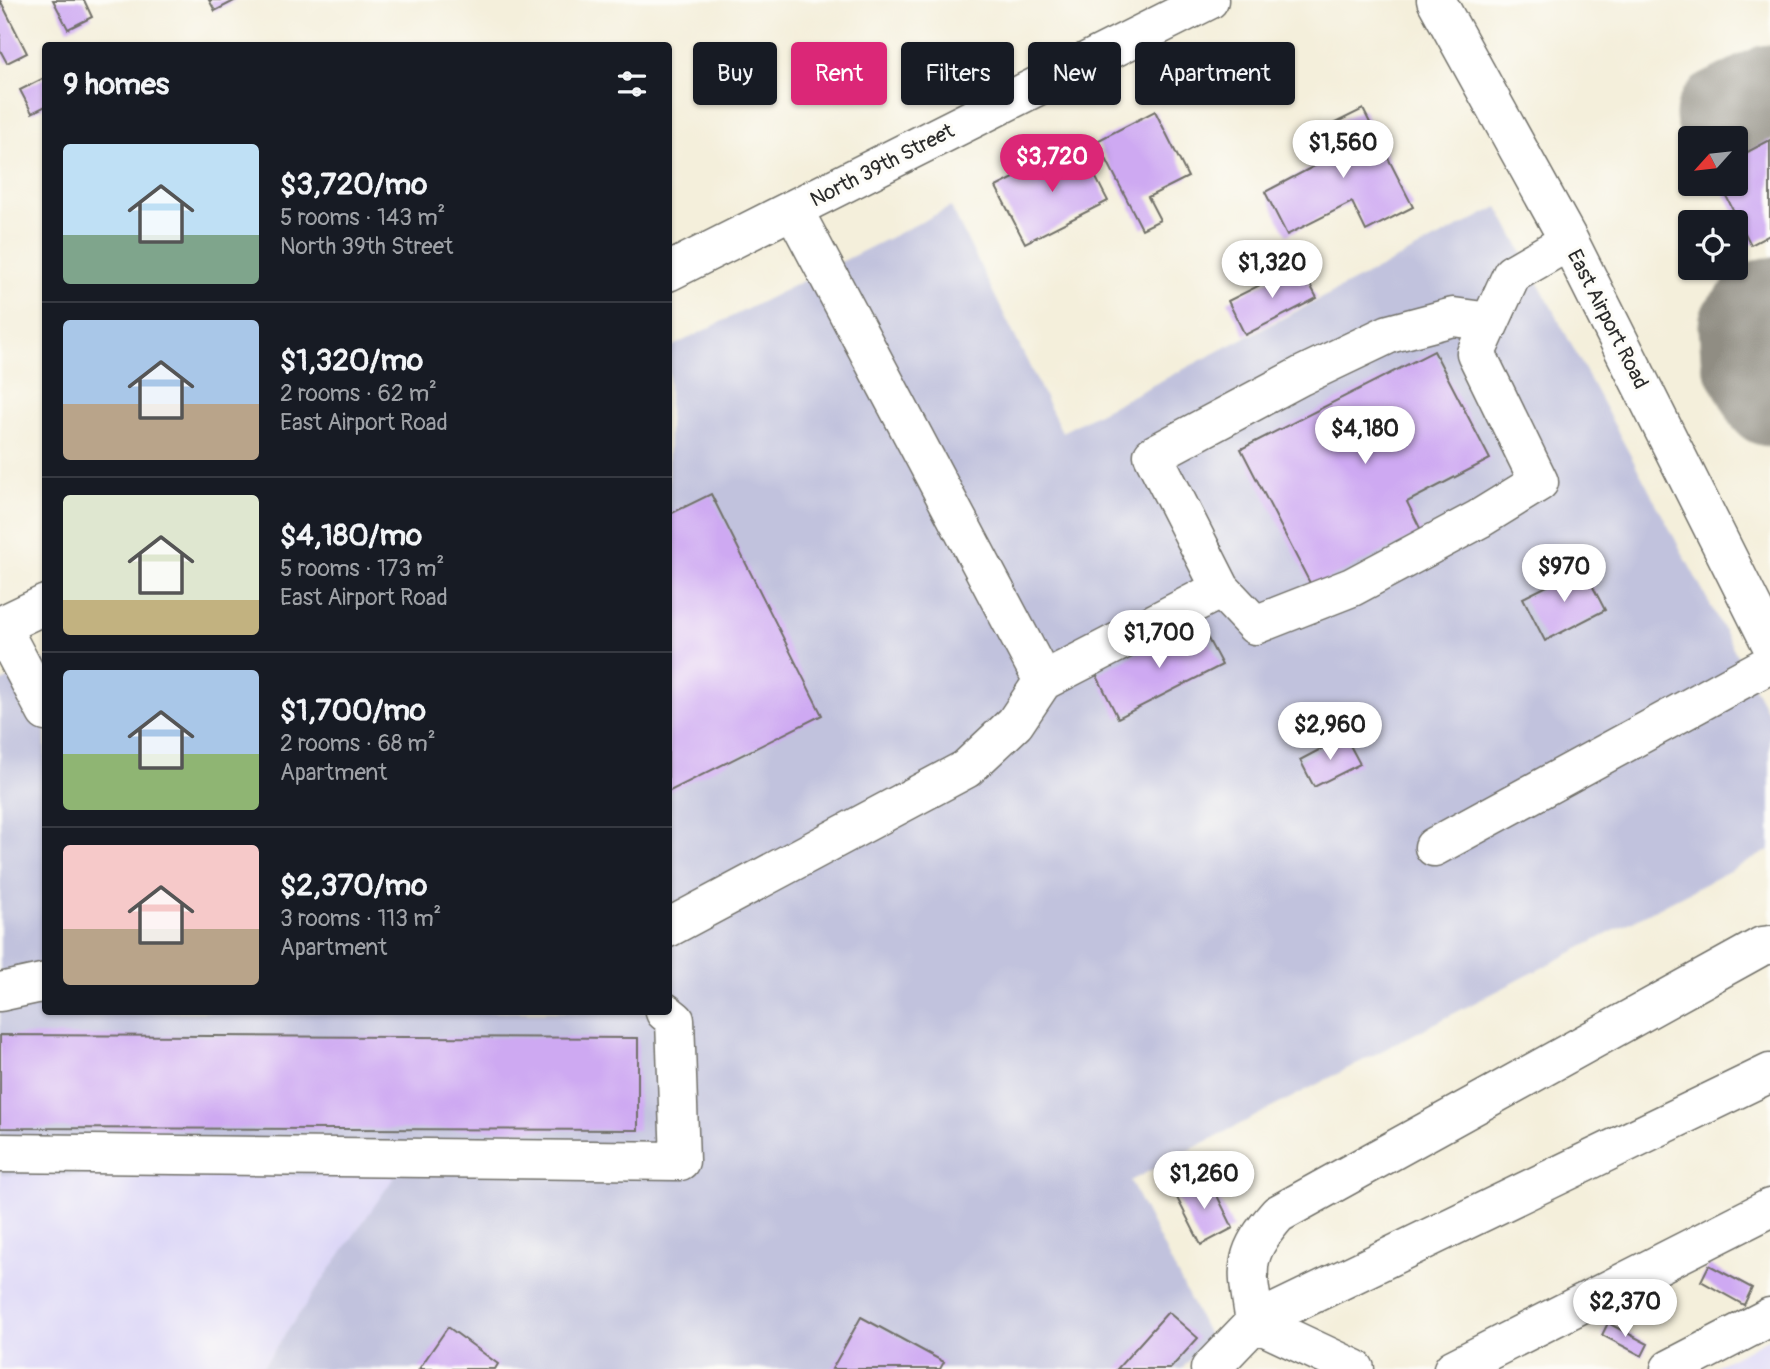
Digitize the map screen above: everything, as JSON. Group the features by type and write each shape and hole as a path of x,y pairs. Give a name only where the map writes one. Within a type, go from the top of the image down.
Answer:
{"street":[{"name":"North 39th Street","path":"672,270 1209,0"},
{"name":"East Airport Road","path":"1436,0 1569,241 1770,642"},
{"path":"793,209 1043,681"},
{"path":"1490,322 1453,317 1390,334 1301,376 1153,455 1221,589 1255,625 1352,587 1479,519 1539,482 1476,353 1512,274 1569,241"},
{"path":"672,926 966,769 1015,723 1043,681 1221,589"},
{"path":"42,606 0,625 42,704"},
{"path":"1434,848 1770,664"},
{"path":"1255,1322 1247,1267 1257,1238 1278,1214 1762,946 1770,946"},
{"path":"0,992 42,983"},
{"path":"0,1153 680,1161 675,1020 669,1015"},
{"path":"1210,1369 1255,1322 1770,1073"},
{"path":"1453,1369 1770,1208"},
{"path":"1670,1369 1770,1317"},
{"path":"1255,1322 1356,1369"}],"shaded area":[{"path":"951,207 1062,432 1498,207 1770,717 1770,850 1130,1181 1209,1337 1182,1369 261,1369 395,1176 0,1175 0,683 42,662 42,1015 672,1015 672,346"},
{"path":"0,1175 396,1176 261,1369 0,1369"},
{"path":"1770,1338 1770,1369 1710,1369"}],"building":[{"path":"0,0 27,53 7,63 0,50"},
{"path":"53,0 84,0 92,17 68,29"},
{"path":"209,0 236,0 215,11"},
{"path":"42,79 42,108 32,113 20,90"},
{"path":"1363,109 1413,207 1366,231 1352,202 1287,235 1265,192 1326,160 1313,134"},
{"path":"1155,111 1188,177 1148,197 1160,220 1142,229 1097,141"},
{"path":"1770,140 1770,235 1751,245 1748,239 1748,210 1733,210 1726,196 1748,196 1748,152"},
{"path":"1079,145 1108,201 1025,243 996,187"},
{"path":"1300,265 1317,298 1245,335 1228,301"},
{"path":"1434,351 1490,459 1407,502 1422,532 1312,587 1241,449"},
{"path":"711,494 822,715 672,790 672,513"},
{"path":"1583,568 1605,610 1545,641 1523,598"},
{"path":"1199,622 1222,665 1118,718 1096,674"},
{"path":"1345,736 1360,764 1314,787 1300,760"},
{"path":"0,1035 638,1038 638,1130 0,1128"},
{"path":"1208,1177 1233,1228 1201,1245 1175,1194"},
{"path":"1709,1265 1752,1288 1744,1305 1701,1281"},
{"path":"1168,1312 1198,1338 1170,1369 1117,1369"},
{"path":"861,1317 944,1362 940,1369 832,1369"},
{"path":"1608,1323 1648,1344 1642,1356 1602,1335"},
{"path":"448,1327 498,1364 495,1369 419,1369"}],"taxiway":[{"path":"1721,115 1770,90"},
{"path":"1770,303 1762,307 1744,326 1746,356 1770,401"}]}
